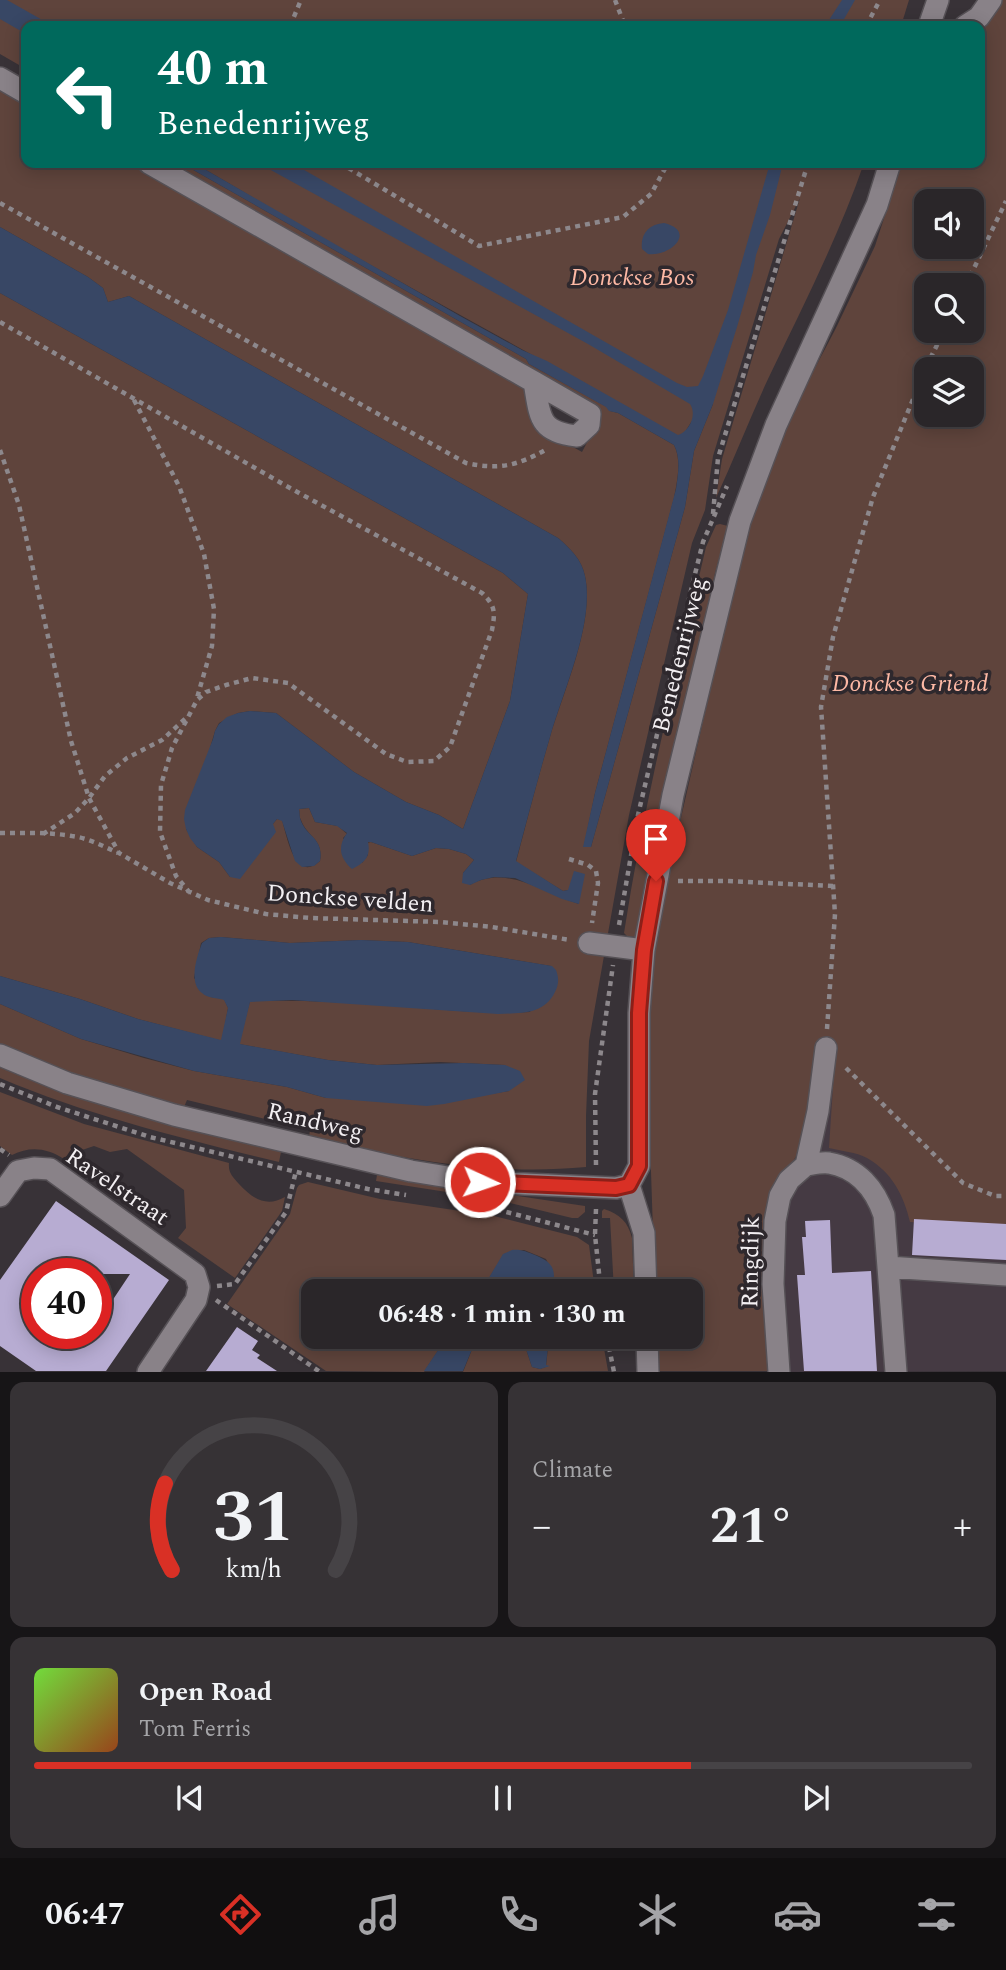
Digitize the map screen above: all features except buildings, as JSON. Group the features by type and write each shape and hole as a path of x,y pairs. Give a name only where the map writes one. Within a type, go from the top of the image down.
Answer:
{"street":[{"path":"935,21 938,0"},
{"path":"973,21 991,0"},
{"path":"0,78 21,90"},
{"path":"158,168 534,382 590,414 589,425 577,436 547,428 539,413 534,382"},
{"name":"Benedenrijweg","path":"629,1185 639,1166 639,1013 644,950 673,795 740,521 776,425 877,205 888,168"},
{"path":"589,943 644,950"},
{"name":"Ringdijk","path":"779,1371 773,1284 775,1221 780,1196 789,1180 806,1165 818,1111 826,1048"},
{"name":"Randweg","path":"0,1055 67,1083 174,1115 411,1171 480,1182 616,1188 629,1185"},
{"path":"806,1165 828,1163 849,1170 866,1181 878,1198 884,1215 896,1371"},
{"name":"Ravelstraat","path":"0,1196 18,1171 50,1169 195,1274 199,1287"},
{"path":"629,1185 644,1233 646,1279"},
{"path":"888,1267 1006,1275"},
{"path":"148,1371 196,1300 199,1287"},
{"path":"647,1349 648,1371"}],"path":[{"path":"292,21 301,0"},
{"path":"615,0 623,21"},
{"path":"869,21 880,0"},
{"path":"348,168 479,246 623,217 651,194 665,168"},
{"path":"712,519 718,458 806,168"},
{"path":"972,273 1006,201"},
{"path":"0,203 466,463 509,467 527,461 556,444 562,434"},
{"path":"0,322 290,488 482,593 491,602 495,614 492,631 450,747 434,761 407,762 386,754 288,683 252,678 206,692 197,699"},
{"path":"938,343 873,497 833,637 821,708 835,914 826,1048 963,1183 995,1196 1006,1196"},
{"path":"134,399 178,486 204,554 214,609 212,646 197,699 172,748 161,785 160,832 176,877 190,893"},
{"path":"0,450 19,505 71,741 89,798 119,853"},
{"path":"43,834 75,813 105,776 127,758 162,740 189,715"},
{"name":"Donckse velden","path":"0,834 73,836 97,843 190,893 267,914 441,922 492,927 589,943"},
{"path":"569,859 588,865 596,871 598,883 589,943"},
{"path":"656,881 833,886"},
{"path":"199,1287 235,1284 286,1212 296,1172"},
{"path":"595,1235 600,1279"},
{"path":"199,1287 320,1371"},
{"path":"609,1349 612,1371"}],"shaded area":[{"path":"822,1053 1006,1077 1006,1371 778,1372 784,1175 811,1138"}],"green space":[{"path":"0,0 909,0 903,21 21,21 21,66 0,54"},
{"name":"Donckse Griend","path":"1002,0 1006,0 1006,1229 910,1222 896,1185 883,1170 863,1156 829,1148 834,1071 815,1051 805,1141 771,1199 772,1371 659,1371 658,1349 703,1349 703,1279 655,1279 648,1081 649,1014 652,968 662,901 746,533 775,444 836,328 875,246 900,168 985,168 985,25"},
{"name":"Donckse Bos","path":"0,86 21,97 21,168 146,168 528,384 539,428 582,452 602,414 168,168 190,168 526,359 529,364 610,411 674,445 678,464 674,498 595,793 584,846 591,847 685,507 694,451 713,404 694,419 682,439 203,168 862,168 831,246 716,498 722,459 800,198 779,239 713,456 705,510 692,543 629,815 589,1041 586,1167 481,1167 377,1152 309,1137 310,1130 187,1100 184,1107 137,1094 68,1072 0,1044 0,1004 81,1039 144,1058 194,1071 287,1087 326,1098 478,1096 509,1091 505,1065 440,1062 377,1065 328,1060 239,1044 250,1001 530,1012 551,966 408,942 361,940 290,943 209,938 201,943 194,978 211,997 224,999 228,1008 222,1041 138,1019 0,976 0,293 503,573 528,594 510,701 463,829 439,815 406,802 354,772 276,713 238,713 219,723 215,731 186,829 197,847 219,862 230,877 277,819 282,820 298,863 311,867 320,861 320,848 300,818 299,809 309,808 315,822 338,826 347,834 343,838 362,863 368,855 367,843 371,842 412,856 436,848 449,849 466,854 474,860 463,873 470,885 484,879 511,879 579,904 568,890 563,891 516,862 550,737 582,636 587,595 581,565 571,550 558,538 129,296 108,302 103,288 88,277 0,227"},
{"path":"716,525 728,526 650,856 636,937 627,936 624,933 632,884 661,739 706,547"},
{"path":"0,1067 104,1105 174,1126 281,1152 279,1162 68,1104 0,1078"},
{"path":"0,1092 84,1124 229,1163 233,1177 254,1197 272,1202 285,1197 282,1211 235,1278 178,1238 186,1228 184,1190 127,1149 110,1152 94,1146 64,1159 51,1152 38,1150 25,1150 12,1155 0,1146"},
{"path":"377,1175 585,1206 585,1212 578,1218 572,1218 498,1200 376,1181"},
{"path":"308,1182 380,1199 494,1216 577,1237 589,1245 593,1279 554,1279 546,1259 524,1250 504,1254 488,1279 301,1279 301,1349 439,1349 424,1372 326,1371 227,1304 290,1214 299,1185"},
{"path":"604,1209 615,1213 626,1223 632,1238 634,1279 613,1279 610,1218 602,1218"},
{"path":"472,1349 526,1349 532,1367 540,1369 548,1366 548,1349 604,1349 608,1371 463,1372"}],"water":[{"path":"0,0 7,0 44,21 21,21 21,31 0,19"},
{"path":"842,0 855,0 843,21 828,21"},
{"path":"190,168 203,168 460,316 547,361 678,435 686,430 691,422 693,412 690,404 588,344 267,168 301,168 687,387 698,386 728,310 769,168 782,168 737,327 713,404 694,451 685,507 591,847 583,847 676,489 678,461 674,445 618,413 609,411 529,364 526,359"},
{"path":"664,223 679,232 677,243 665,252 648,254 642,249 644,234 654,225"},
{"path":"0,227 88,277 103,288 108,302 129,296 558,538 571,550 585,576 586,615 516,861 563,891 568,890 574,871 585,874 579,904 515,878 494,877 470,885 462,883 463,873 474,860 466,854 449,849 436,848 412,856 368,842 369,851 366,858 352,869 341,852 347,833 337,826 315,822 309,808 299,809 300,820 320,847 320,861 314,866 302,867 295,861 282,821 277,819 273,824 276,832 240,879 230,877 219,862 197,847 186,829 185,810 215,731 227,717 250,711 276,713 354,772 406,802 439,815 463,829 510,701 528,594 503,573 0,293"},
{"path":"209,938 290,943 361,940 408,942 552,966 557,973 558,984 550,1000 538,1009 498,1014 292,1000 250,1002 240,1044 328,1060 377,1065 505,1065 520,1071 525,1080 509,1091 427,1106 326,1098 287,1087 194,1071 81,1039 0,1004 0,976 138,1019 221,1040 228,1008 224,1000 202,993 195,983 195,976 202,943"},
{"path":"521,1250 535,1255 547,1261 553,1268 554,1279 488,1279 503,1254"},
{"path":"439,1349 472,1349 463,1371 424,1371"},
{"path":"526,1349 548,1349 546,1365 550,1366 540,1369 532,1367"}],"route":[{"path":"480,1182 616,1188 629,1185 639,1166 639,1013 644,950 656,881"}]}
